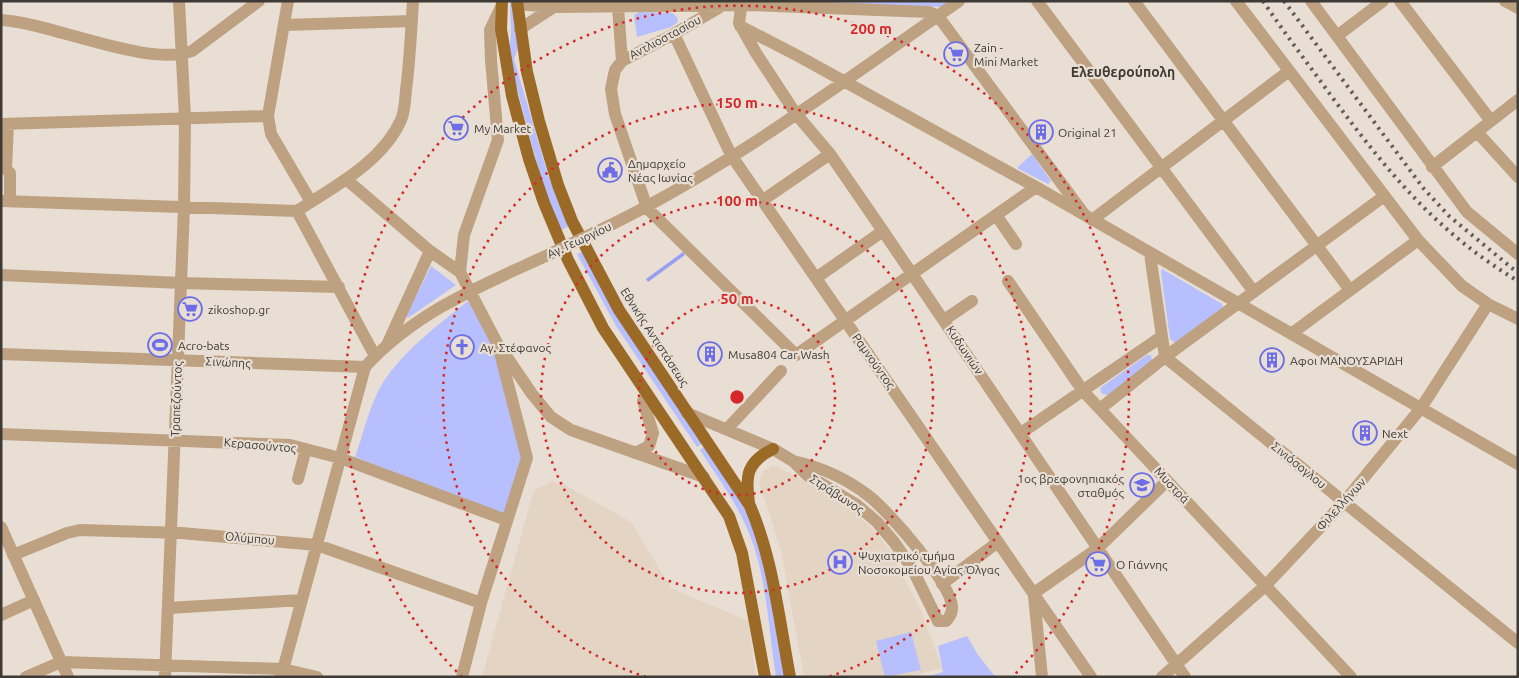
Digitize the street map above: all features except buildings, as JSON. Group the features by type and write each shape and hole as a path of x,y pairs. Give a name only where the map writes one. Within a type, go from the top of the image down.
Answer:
{"main road":[{"name":"Εθνικής Αντιστάσεως","path":"517,2 527,72 546,148 572,221 619,310 750,506 761,530 767,555 790,677"},
{"path":"501,4 504,51 519,123 544,203 568,260 603,328 704,477 729,516 737,533 754,607 765,677"},
{"path":"750,506 747,490 750,468 762,454 773,449"}],"street":[{"name":"Τραπεζούντος","path":"165,672 184,208 185,118 179,1"},
{"path":"1,20 36,25 132,50 182,55 192,51 259,1"},
{"path":"288,1 286,25 268,116 271,134 311,202"},
{"path":"268,116 3,122 6,169 10,173 5,201 297,211 346,180 387,142 400,120 409,62 413,1"},
{"name":"Αγ. Γεωργίου","path":"365,368 387,346 449,301 468,290 647,208 796,114 959,1"},
{"path":"1037,1 1254,292"},
{"path":"1134,1 1350,290"},
{"path":"1236,1 1383,197 1418,240 1462,286 1488,304 1518,319"},
{"path":"1311,1 1467,212 1518,254"},
{"path":"1337,36 1383,1"},
{"path":"1400,1 1491,121"},
{"path":"1505,1 1518,8"},
{"path":"517,2 554,6 720,7"},
{"path":"501,4 490,30 498,140 464,235 460,272 498,345 532,394 551,416 571,430 704,477"},
{"path":"742,4 739,19 740,26 1036,187 1518,464"},
{"name":"Αντλιοστασίου","path":"647,208 615,114 611,89 615,70 622,61 720,7 742,4 919,10 938,16"},
{"path":"520,29 554,6"},
{"path":"618,7 622,61"},
{"path":"938,16 1089,219"},
{"path":"286,25 412,22"},
{"name":"Κυδωνιών","path":"740,26 796,114 830,154 1022,433 1097,549 1184,677"},
{"name":"Ραμνούντος","path":"674,34 731,155 1091,677"},
{"path":"1089,219 1161,168 1289,71"},
{"path":"1432,166 1518,100"},
{"path":"1477,132 1518,177"},
{"path":"763,200 830,154"},
{"path":"346,180 430,251 460,272"},
{"path":"647,208 796,355 1036,187"},
{"path":"1101,408 1165,357 1383,197"},
{"path":"297,211 375,356"},
{"path":"996,215 1016,244"},
{"path":"816,278 883,231"},
{"path":"1291,334 1418,240"},
{"path":"387,346 430,251"},
{"path":"1150,254 1165,357"},
{"path":"1,275 181,283 339,287"},
{"name":"Μυστρά","path":"1008,281 1083,391 1352,677"},
{"path":"944,320 972,301"},
{"name":"Φιλελλήνων","path":"1162,677 1265,586 1344,502 1421,408 1488,304"},
{"path":"1022,433 1161,337"},
{"path":"462,677 481,603 527,458 498,345"},
{"name":"Σινώπης","path":"1,354 365,368"},
{"name":"Σινιόσογλου","path":"1165,357 1518,643"},
{"path":"282,673 365,368"},
{"path":"727,429 781,372"},
{"path":"636,453 649,446 653,433 643,401"},
{"name":"Στράβωνος","path":"687,412 773,449 793,462 807,475 851,501 877,522 894,542 912,568 932,613 938,621 942,622 950,617 952,607 942,584 906,533 873,500 837,476 810,465 793,462"},
{"name":"Κερασούντος","path":"1,434 290,445 340,458 506,520"},
{"path":"298,479 306,450"},
{"path":"1042,677 1034,594 1097,549 1167,481"},
{"path":"1,527 68,677"},
{"name":"Ολύμπου","path":"14,555 67,533 80,530 170,532 317,546 481,603"},
{"path":"942,584 998,542"},
{"path":"1,615 34,600"},
{"path":"168,608 302,600"},
{"path":"26,677 61,662 165,672 282,673 317,677"}],"shaded area":[{"path":"510,1 513,1 518,48 514,59 548,175 568,227 561,230 543,186 509,59 511,32"},
{"path":"777,1 949,1 941,7"},
{"path":"639,12 673,13 678,19 677,23 671,27 637,37 634,15"},
{"path":"1032,154 1051,181 1048,184 1017,168"},
{"path":"584,251 703,443 697,447 616,326 577,254"},
{"path":"683,252 685,255 648,282 646,279"},
{"path":"431,266 456,285 408,318 406,316"},
{"path":"1162,269 1222,304 1223,307 1175,343 1170,339"},
{"path":"468,301 491,339 523,454 505,517 355,457 374,401 390,372 422,339"},
{"path":"1147,355 1151,355 1152,361 1108,395 1102,394 1100,388"},
{"path":"705,446 741,501 760,542 785,677 776,677 763,581 753,544 736,506 700,450"},
{"name":"Ψυχιατρικό τμήμα Νοσοκομείου Αγίας Όλγας","path":"773,465 838,498 872,528 889,549 921,611 942,668 907,677 804,677 781,550 759,482 763,471"},
{"path":"552,481 563,484 631,522 671,588 748,621 756,677 482,677 534,491"},
{"path":"911,632 921,670 885,677 876,641"},
{"path":"967,636 978,655 994,675 1003,677 927,677 943,672 938,646"}],"railway":[{"path":"1263,1 1332,97 1373,150 1415,199 1462,242 1518,281"},
{"path":"1284,1 1424,189 1449,216 1518,273"}],"place":[{"name":"Zain - Mini Market","path":"956,54"},
{"name":"My Market","path":"456,128"},
{"name":"Original 21","path":"1041,132"},
{"name":"Δημαρχείο Νέας Ιωνίας","path":"610,170"},
{"name":"zikoshop.gr","path":"190,309"},
{"name":"Acro-bats","path":"160,345"},
{"name":"Αγ. Στέφανος","path":"462,347"},
{"name":"Musa804 Car Wash","path":"710,354"},
{"name":"Αφοι ΜΑΝΟΥΣΑΡΙΔΗ","path":"1272,360"},
{"name":"Next","path":"1365,433"},
{"name":"1ος βρεφονηπιακός σταθμός","path":"1142,485"},
{"name":"Ψυχιατρικό τμήμα Νοσοκομείου Αγίας Όλγας","path":"840,562"},
{"name":"Ο Γιάννης","path":"1098,564"}],"district":[{"name":"Ελευθερούπολη","path":"1123,72"}]}
